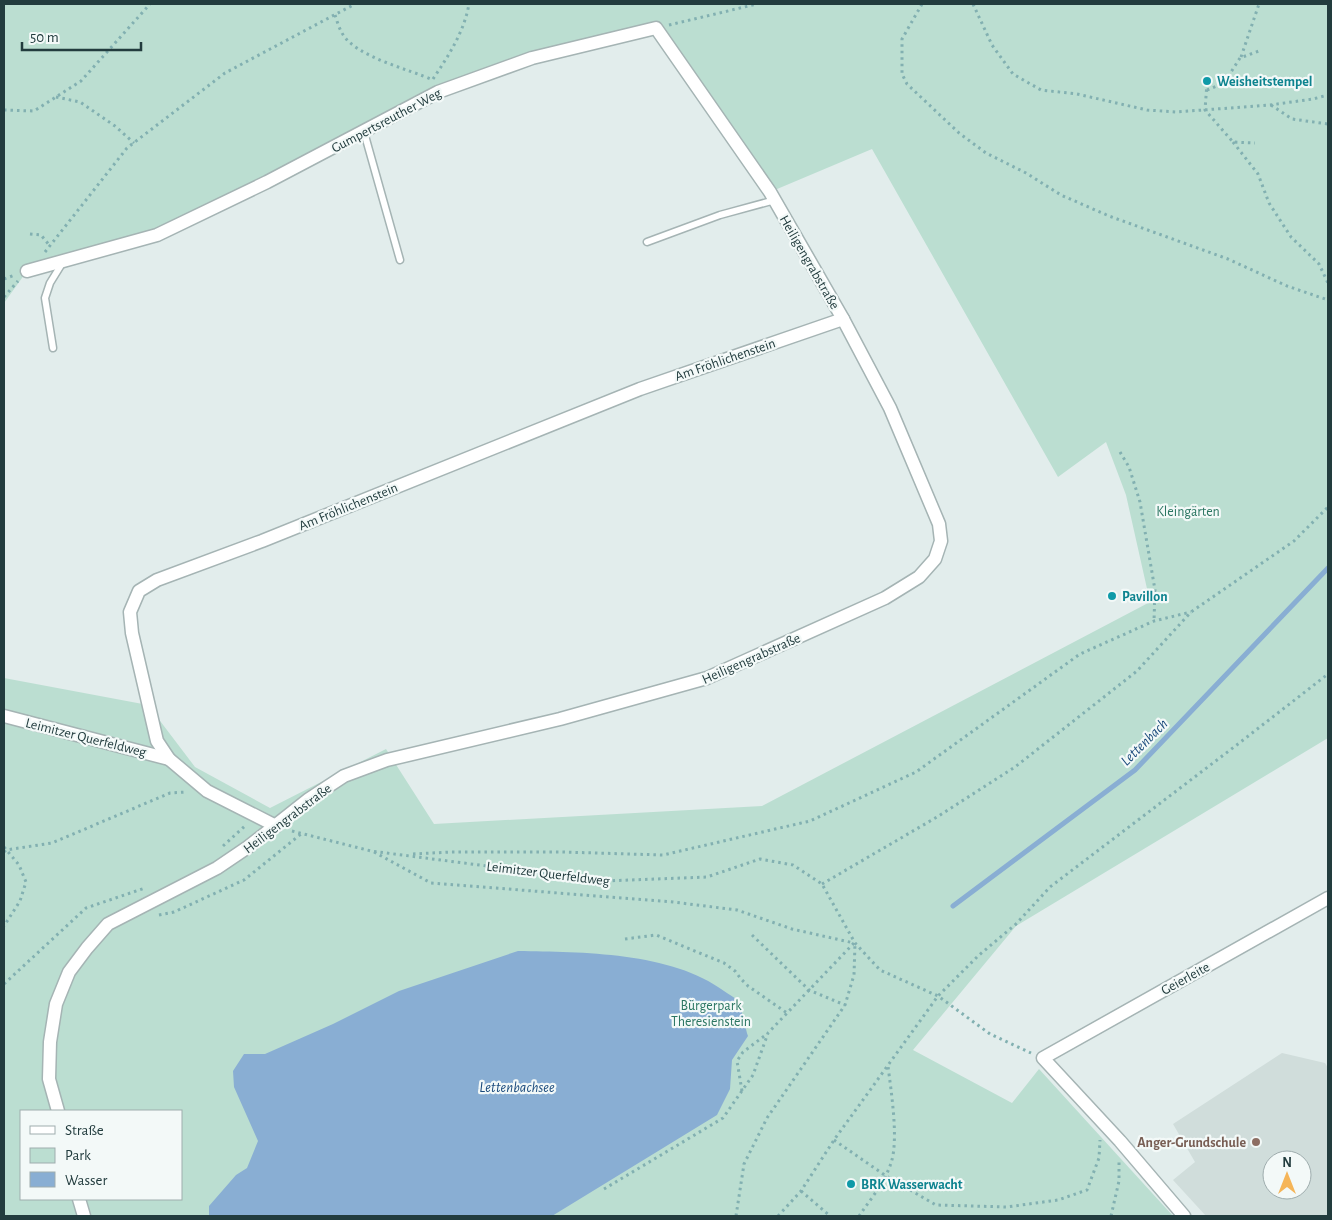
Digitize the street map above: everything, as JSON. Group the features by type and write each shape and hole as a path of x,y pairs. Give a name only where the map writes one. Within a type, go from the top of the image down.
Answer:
{"street":[{"name":"Gumpertsreuther Weg","path":"27,271 157,234 267,182 364,132 436,86 532,58 656,28"},
{"name":"Heiligengrabstraße","path":"58,1110 49,1079 50,1042 56,1004 69,972 108,924 218,868 276,826 309,799 344,776 387,760 560,719 707,678 885,598 919,577 935,559 941,540 939,524 890,408 843,319 775,200 656,28"},
{"name":"Am Fröhlichenstein","path":"276,826 207,791 169,758 156,741 132,633 130,612 139,591 157,580 262,541 640,389 843,319"},
{"name":"Leimitzer Querfeldweg","path":"4,716 169,758"},
{"name":"Geierleite","path":"1042,1058 1327,901"},
{"path":"1042,1058 1120,1141 1184,1216"},
{"path":"80,1200 84,1216"}],"lane":[{"path":"364,132 400,260"},
{"path":"647,242 720,215 775,200"},
{"path":"53,348 45,298 50,282 64,261"}],"path":[{"path":"4,110 34,111 82,81 150,4"},
{"path":"4,297 50,246 127,148 225,73 355,4"},
{"path":"335,15 342,34 352,45 376,58 417,72 436,86 466,22 469,4"},
{"path":"656,28 757,4"},
{"path":"922,4 902,38 902,74 906,84 959,134 986,153 1026,173 1061,195 1109,216 1228,259 1287,286 1328,300"},
{"path":"973,4 992,45 1013,74 1041,90 1077,94 1147,110 1176,112 1270,105 1314,99 1328,95"},
{"path":"1206,90 1224,83 1240,58 1259,4"},
{"path":"1240,58 1259,51"},
{"path":"1207,82 1205,110 1258,174 1270,203 1291,237 1319,264 1328,283"},
{"path":"55,97 80,102 115,126 134,143"},
{"path":"1270,105 1292,119 1328,124"},
{"path":"1233,142 1255,143"},
{"path":"30,234 41,235 50,246"},
{"path":"4,279 27,271"},
{"path":"1120,452 1129,467 1140,502 1155,590 1154,621"},
{"path":"822,884 937,817 1015,767 1137,671 1191,612 1294,540 1328,508"},
{"path":"403,855 451,852 663,854 810,821 916,772 1080,654 1154,621 1191,612"},
{"path":"778,1216 801,1191 834,1140 938,996 978,956 1016,924 1050,887 1328,674"},
{"path":"4,850 52,843 170,793 207,791"},
{"name":"Leimitzer Querfeldweg","path":"276,826 371,851 603,881 706,877 760,858 793,865 822,884 855,943 880,970 938,996 990,1034 1042,1058"},
{"path":"155,916 174,912 244,880 302,833"},
{"path":"4,850 19,865 26,882 20,901 4,926"},
{"path":"371,851 431,883 673,902 737,910 792,928 855,943"},
{"path":"625,939 656,935 724,963 735,971 740,980 787,1013"},
{"path":"752,935 809,990 845,1005"},
{"path":"742,1092 737,1061 743,1052 768,1033 855,943"},
{"path":"736,1216 744,1164 767,1118 845,1005 854,975 855,943"},
{"path":"604,1189 722,1118 753,1075 768,1033"},
{"path":"858,1216 886,1176 892,1162 894,1131 888,1065"},
{"path":"834,1140 886,1176 936,1205 1007,1207 1058,1200 1087,1190 1099,1158 1100,1119"},
{"path":"1112,1216 1119,1181 1120,1141"},
{"path":"801,1191 830,1216"}],"shaded area":[{"name":"Anger-Grundschule","path":"1282,1053 1325,1063 1328,1068 1328,1216 1206,1216 1173,1180 1195,1162 1173,1124"}],"green space":[{"name":"Bürgerpark Theresienstein","path":"4,4 1328,4 1328,738 1016,926 913,1050 1012,1103 1039,1069 1173,1216 4,1216 4,678 148,705 195,767 270,808 386,749 434,824 762,806 1150,602 1126,495 1106,442 1058,477 872,149 770,192 656,29 438,92 157,235 27,271 4,303"}],"water":[{"name":"Lettenbachsee","path":"518,951 597,954 653,961 679,968 703,978 736,999 739,1003 748,1036 732,1060 730,1089 717,1115 552,1216 209,1216 209,1206 236,1175 247,1168 258,1141 234,1087 233,1071 244,1054 265,1054 333,1024 399,991"}],"waterway":[{"name":"Lettenbach","path":"953,906 1135,770 1328,568"}],"place":[{"name":"Weisheitstempel","path":"1207,81"},
{"name":"Pavillon","path":"1112,596"},
{"name":"Anger-Grundschule","path":"1256,1142"},
{"name":"BRK Wasserwacht","path":"851,1184"}],"park label":[{"name":"Kleingärten","path":"1188,511"}]}
